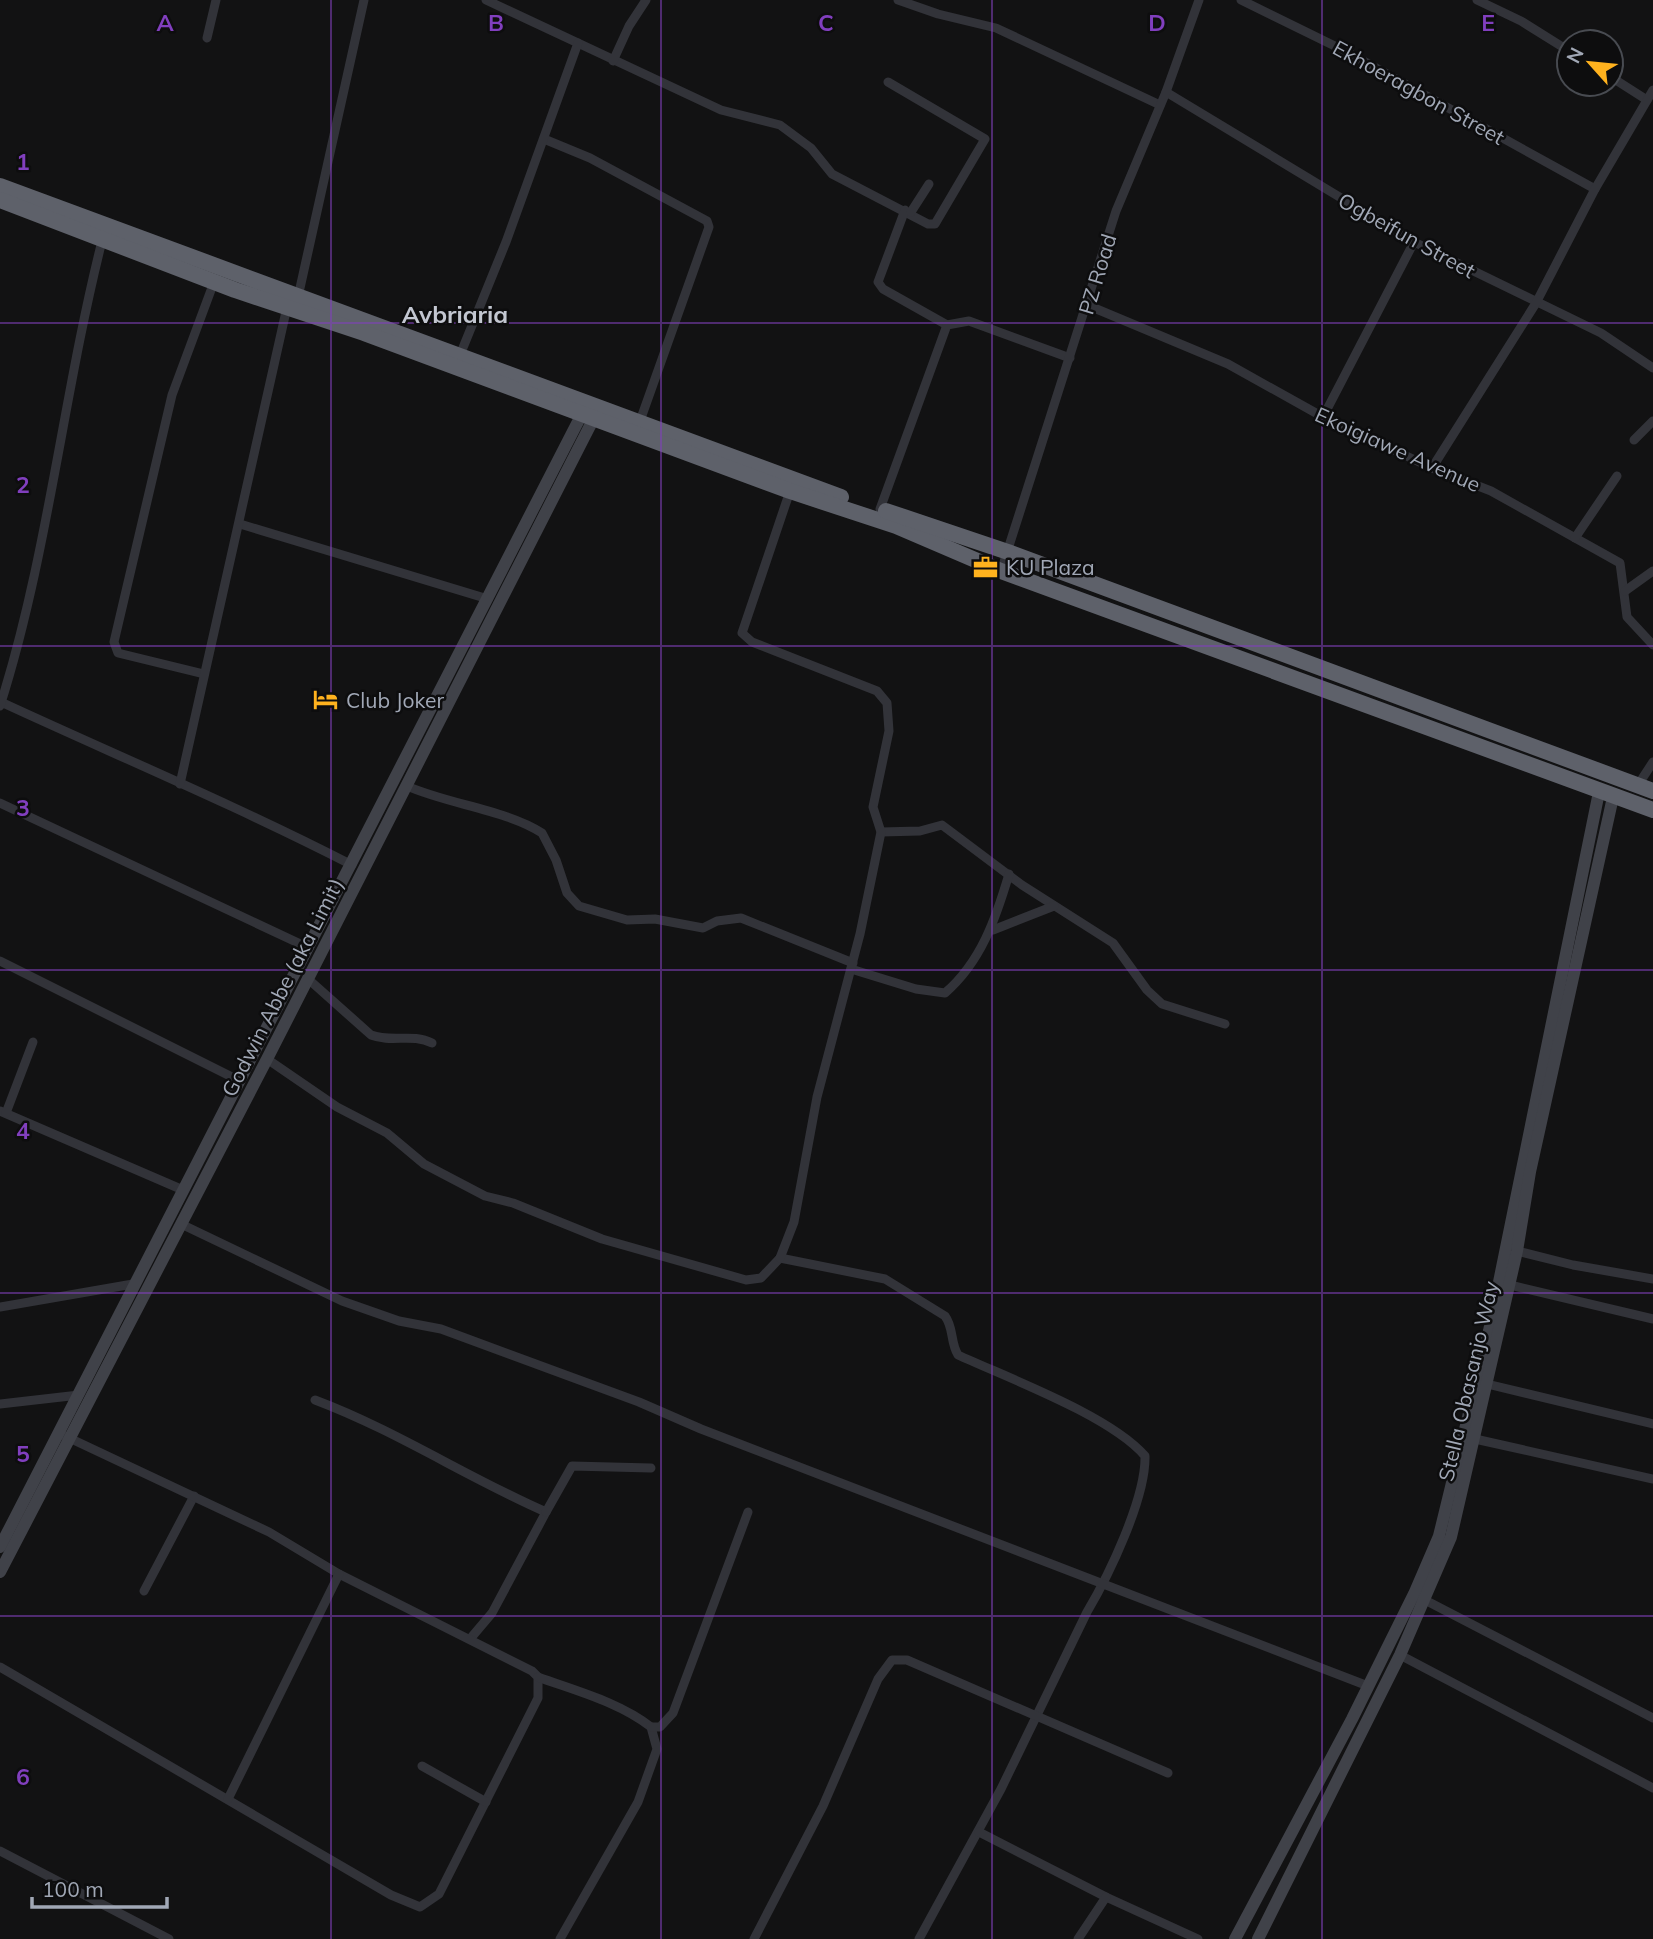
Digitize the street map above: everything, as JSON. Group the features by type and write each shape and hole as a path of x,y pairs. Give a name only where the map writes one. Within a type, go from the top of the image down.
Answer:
{"highway":[{"path":"0,186 293,302 591,410 640,421 880,509 1008,552 1645,788"},
{"path":"0,200 214,282 293,302 460,355 790,491 896,526 1001,571 1381,708 1653,810"}],"street":[{"path":"207,38 216,0"},
{"path":"180,784 364,0"},
{"path":"486,0 721,110 780,125 811,148 832,174 908,211 928,224 937,223 985,139 888,82"},
{"path":"613,61 629,26 646,0"},
{"path":"898,0 938,14 996,28 1160,105"},
{"name":"PZ Road","path":"1001,571 1116,211 1166,92 1199,0"},
{"name":"Ekhoeragbon Street","path":"1241,0 1347,52 1595,189"},
{"path":"1477,0 1521,21 1555,42"},
{"path":"460,355 544,139 578,43"},
{"path":"1625,86 1647,100"},
{"path":"1432,468 1536,303 1595,189 1653,90"},
{"name":"Ogbeifun Street","path":"1166,92 1414,242 1601,333 1653,368"},
{"path":"544,139 590,158 707,220 709,227 640,421"},
{"path":"929,184 908,211 878,282 883,289 947,325 969,321 1070,358"},
{"path":"102,241 58,442 39,552 1,704 260,817 352,865"},
{"path":"1323,417 1414,242"},
{"path":"204,674 118,653 114,642 172,395 214,282"},
{"name":"Ekoigiawe Avenue","path":"1087,305 1228,364 1323,417 1432,468 1491,491 1620,563 1627,617 1653,645"},
{"path":"880,509 947,325"},
{"name":"Godwin Abbe (aka Limit)","path":"0,1572 128,1310 132,1284 240,1081 488,599 591,410"},
{"name":"Godwin Abbe (aka Limit)","path":"0,1548 5,1529 65,1436 79,1395 181,1224 267,1059 407,786 591,410"},
{"path":"1634,440 1653,421"},
{"path":"1575,538 1617,476"},
{"path":"267,1059 337,1107 387,1133 424,1164 485,1196 513,1203 603,1239 746,1280 761,1278 780,1258 794,1223 817,1097 852,966 881,832 873,807 889,731 887,703 877,691 752,642 742,633 790,491"},
{"path":"240,524 488,599"},
{"path":"1625,591 1653,571"},
{"path":"1645,788 1653,762"},
{"path":"407,786 436,799 458,803 542,833 556,860 567,893 579,906 627,920 655,919 703,928 717,921 741,918 852,966 916,989 945,993 962,974 993,930 1009,874"},
{"path":"1235,1939 1368,1686 1420,1597 1446,1513 1489,1331 1606,794"},
{"name":"Stella Obasanjo Way","path":"1258,1939 1400,1655 1420,1597 1451,1537 1510,1285 1606,794"},
{"path":"0,803 309,948"},
{"path":"881,832 920,831 942,825 1054,906 1113,943 1147,990 1162,1004 1225,1024"},
{"path":"993,930 1054,906"},
{"path":"0,961 240,1081"},
{"path":"307,978 371,1035 384,1040 421,1037 432,1043"},
{"path":"33,1042 3,1112 183,1190"},
{"path":"181,1224 342,1301 399,1321 441,1329 1368,1686"},
{"path":"1517,1251 1573,1265 1653,1279"},
{"path":"780,1258 885,1279 945,1315 951,1323 954,1348 958,1355 1077,1410 1135,1444 1145,1456 1139,1497 1104,1583 1034,1717 979,1832 919,1939"},
{"path":"0,1307 132,1284"},
{"path":"1510,1285 1653,1319"},
{"path":"1487,1384 1653,1423"},
{"path":"0,1404 79,1395"},
{"path":"315,1400 345,1412 546,1513"},
{"path":"65,1436 269,1532 339,1574 470,1639 538,1677 608,1703 651,1727 660,1727 673,1713 748,1512"},
{"path":"1475,1439 1653,1479"},
{"path":"470,1639 492,1613 572,1466 651,1468"},
{"path":"144,1591 194,1496"},
{"path":"228,1799 339,1574"},
{"path":"1420,1597 1653,1718"},
{"path":"1400,1655 1653,1788"},
{"path":"754,1939 818,1818 878,1679 892,1660 907,1660 1168,1773"},
{"path":"0,1667 391,1895 420,1907 439,1894 538,1698 538,1677"},
{"path":"560,1939 638,1802 656,1749 651,1727"},
{"path":"422,1766 486,1801"},
{"path":"979,1832 1106,1897 1198,1939"},
{"path":"0,1851 169,1939"},
{"path":"1079,1939 1106,1897"}],"place":[{"name":"KU Plaza","path":"986,567"},
{"name":"Club Joker","path":"326,700"}],"district":[{"name":"Avbriaria","path":"455,314"}]}
